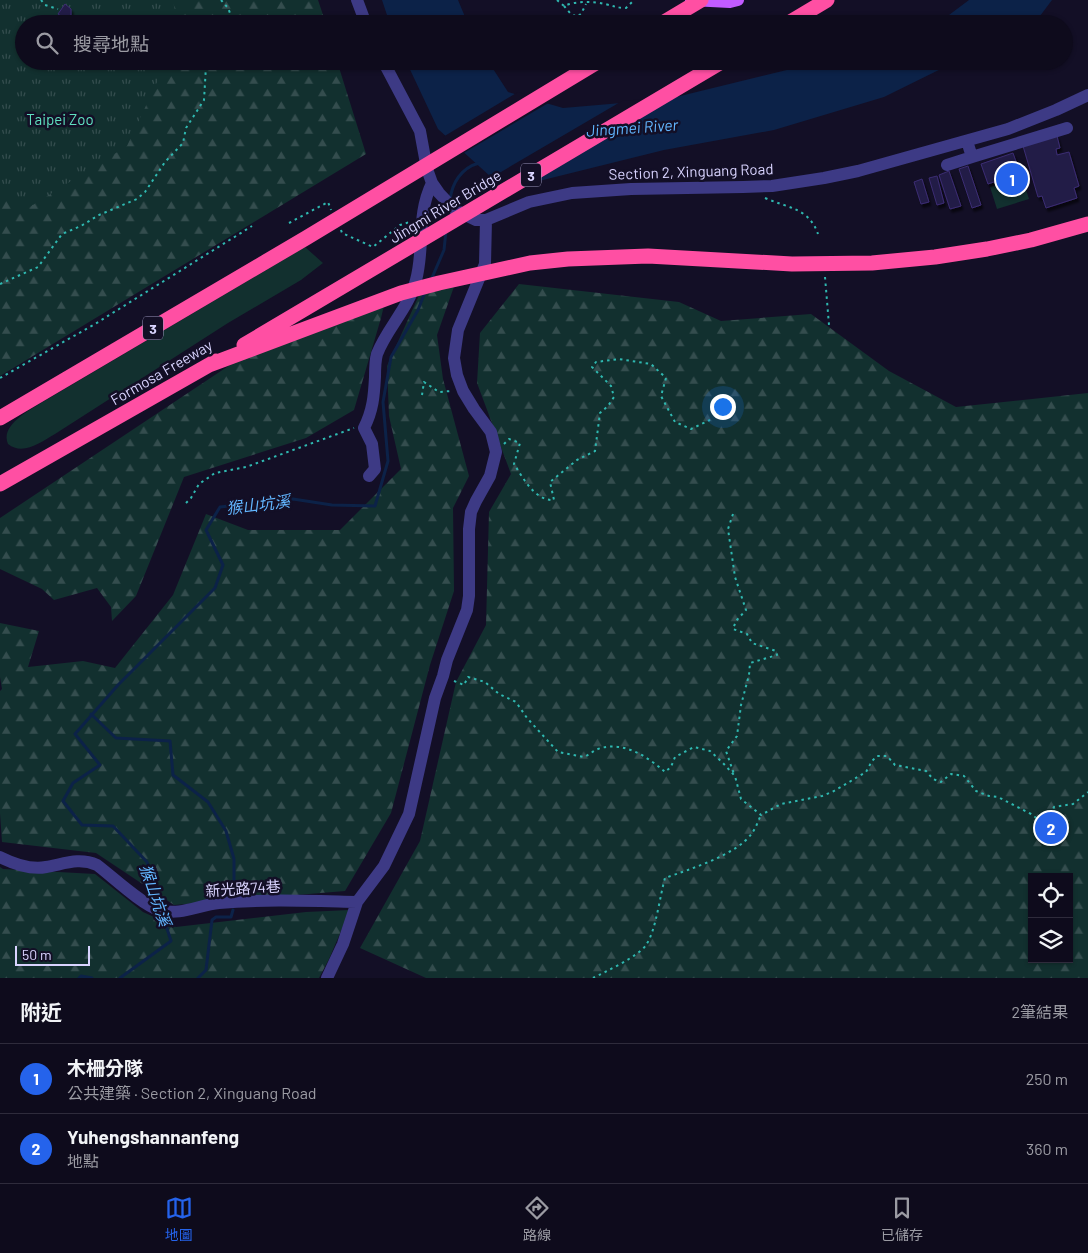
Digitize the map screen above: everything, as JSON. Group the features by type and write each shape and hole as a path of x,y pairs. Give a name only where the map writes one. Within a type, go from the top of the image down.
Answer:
{"highway":[{"path":"676,15 700,0"},
{"path":"802,15 827,0"},
{"name":"3","path":"0,418 306,238 584,70"},
{"name":"Jingmi River Bridge","path":"339,289 708,70"},
{"path":"209,366 401,293 530,263 568,259 648,256 792,264 872,263 935,257 987,249 1030,240 1088,224"},
{"name":"Formosa Freeway","path":"0,484 209,366 339,289"}],"main road":[{"path":"688,0 705,2 738,0"}],"street":[{"path":"357,0 363,15"},
{"path":"327,978 343,944 357,902 384,866 409,814 435,698 447,660 467,610 469,596 468,529 471,512 490,476 496,452 491,432 463,391 457,376 454,358 458,330 484,264 481,220 455,210 435,188 427,169 420,131 388,70"},
{"name":"Section 2, Xinguang Road","path":"481,220 530,202 572,193 608,190 772,186 824,178 858,171 1029,122 1087,97"},
{"path":"947,165 1067,128"},
{"path":"967,141 972,157"},
{"path":"369,476 374,469 372,444 364,428 371,413 376,357 404,309 416,282 425,197 435,188"},
{"name":"新光路74巷","path":"0,857 28,867 45,868 67,861 91,862 144,902 162,910 176,912 218,903 270,901 357,902"}],"path":[{"path":"41,0 45,5 58,9"},
{"path":"221,0 231,15"},
{"path":"557,0 573,15"},
{"path":"564,6 572,2 626,8 634,0"},
{"path":"580,15 586,3"},
{"path":"0,284 38,267 62,234 81,226 99,215 138,199 145,192 165,162 183,143 186,128 204,100 206,70"},
{"path":"765,198 804,213 810,218 818,234"},
{"path":"0,378 95,324 252,226"},
{"path":"824,269 829,325"},
{"path":"496,452 509,439 520,442 514,464 540,498 554,500 550,482 577,460 595,451 600,413 614,398 611,386 592,367 596,362 619,359 651,364 666,378 661,396 675,422 691,429 710,420"},
{"path":"422,395 424,382 439,392 463,391"},
{"path":"186,503 199,484 215,473 246,467 353,428 364,428"},
{"path":"733,514 728,529 734,578 746,610 736,620 733,629 746,634 752,643 776,650 777,656 750,663 737,736 726,751 741,799 761,814"},
{"path":"443,676 464,685 468,677 485,682 499,694 516,702 527,718 558,752 584,757 598,749 617,747 637,752 651,759 666,772 671,767 675,757 694,747 710,751 735,776"},
{"path":"593,978 620,964 646,946 665,878 707,864 738,846 752,834 761,814 782,804 822,796 834,791 866,772 877,756 887,756 895,765 926,771 933,779 941,782 951,774 964,776 976,791 998,797 1032,814 1046,825 1057,828"},
{"path":"1046,825 1054,807 1073,804 1088,792"}],"green space":[{"name":"Taipei Zoo","path":"0,0 173,0 176,15 15,15 15,70 163,70 127,146 17,215 0,187"},
{"path":"74,0 318,0 323,15 79,15"},
{"path":"43,70 340,70 366,154 0,376 0,98"},
{"path":"1022,177 1029,199 997,209 990,187"},
{"path":"305,247 323,263 301,280 228,323 44,441 32,447 20,449 8,444 7,437 11,425 29,410"},
{"path":"457,278 437,335 443,379 469,476 453,508 454,591 430,665 391,813 345,891 174,905 96,853 2,842 0,813 0,691 2,689 0,677 0,623 39,631 28,667 83,661 115,668 173,595 206,514 248,530 340,530 401,469 389,416 387,366 425,282"},
{"path":"519,284 679,302 721,321 811,314 889,371 956,407 1088,393 1088,978 426,978 360,948 420,841 456,682 486,625 489,512 511,474 477,383 480,333"},
{"path":"387,293 354,410 306,438 184,477 136,596 112,621 111,607 97,588 54,600 42,589 0,569 0,518 248,353"},
{"path":"0,867 3,869 95,874 143,912 176,927 306,912 350,910 319,978 0,978"}],"water":[{"path":"382,0 458,0 464,15 387,15"},
{"path":"969,0 1052,0 1041,15 949,15"},
{"name":"Jingmei River","path":"410,70 494,70 508,92 563,108 668,99 787,70 939,70 884,97 774,130 664,150 539,181 491,177 438,129"}],"pier":[{"path":"518,92 550,102 462,154 443,137"},
{"path":"668,97 531,183 489,179 622,101"}],"building":[{"path":"65,4 71,9 71,15 58,14"},
{"path":"1057,136 1060,148 1056,149 1057,155 1069,152 1079,186 1074,188 1077,198 1046,208 1042,196 1038,197 1023,146"},
{"path":"1013,153 1020,173 988,184 981,164"},
{"path":"968,166 981,205 972,208 959,169"},
{"path":"949,171 961,206 950,209 939,175"},
{"path":"937,176 944,203 937,205 929,178"},
{"path":"922,179 929,202 921,204 914,182"}],"waterway":[{"name":"猴山坑溪","path":"450,200 458,177 467,168 479,163"},
{"name":"猴山坑溪","path":"431,280 444,250 446,231"},
{"name":"猴山坑溪","path":"161,907 147,862 113,826 82,825 63,801 73,783 100,765 75,734 118,685 215,588 223,565 206,530 220,507 293,499 332,505 375,506 388,461 383,402 391,357 418,310 425,292"},
{"path":"91,714 116,738 170,741 173,775 208,802 226,831 234,859 234,892"},
{"path":"198,978 206,970 212,920 216,917 231,917 233,910"},
{"name":"猴山坑溪","path":"120,978 171,941 162,913"},
{"name":"猴山坑溪","path":"79,978 81,976 92,978"}],"place":[{"name":"木柵分隊","path":"1012,179"},
{"name":"Yuhengshannanfeng","path":"1051,828"}]}
